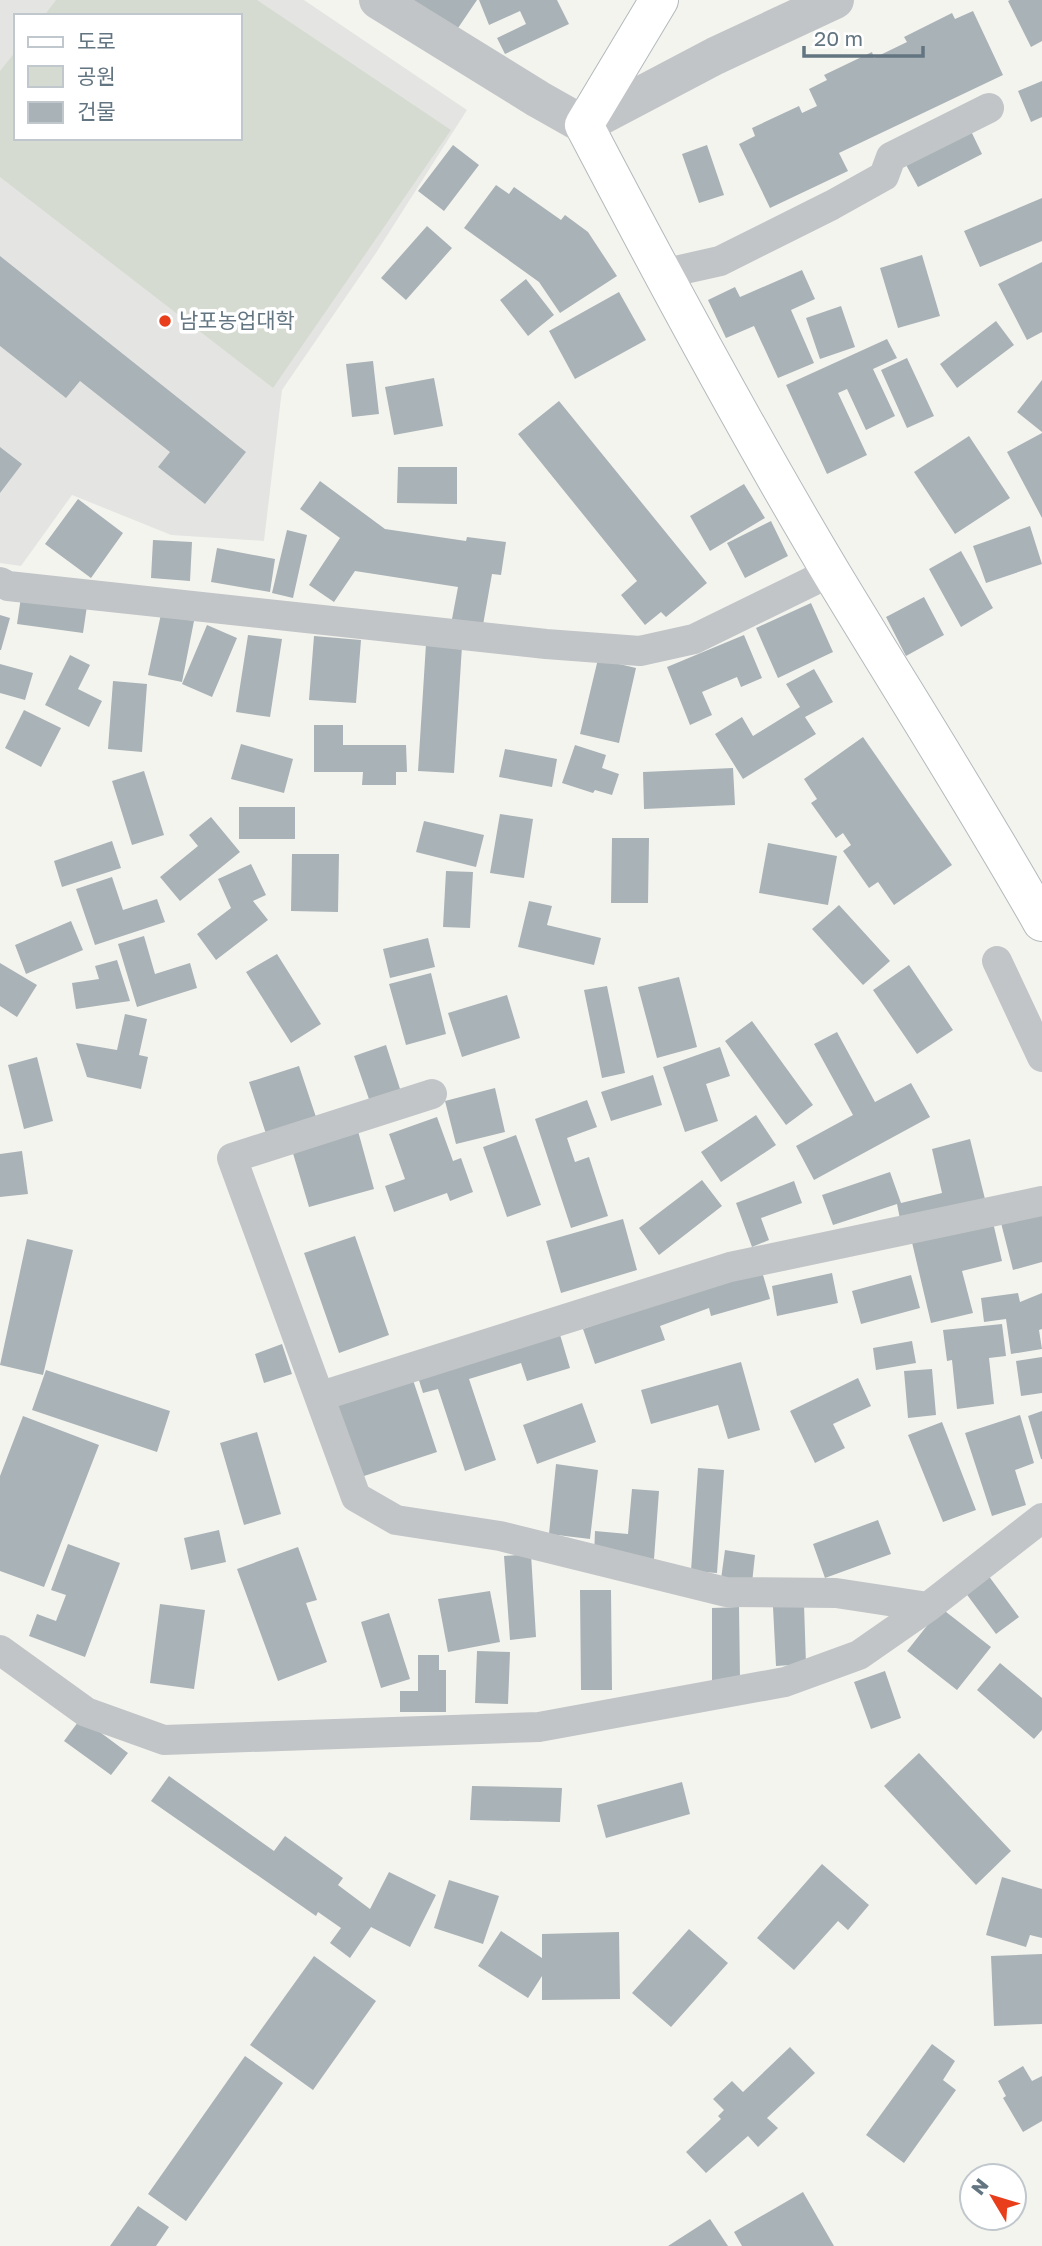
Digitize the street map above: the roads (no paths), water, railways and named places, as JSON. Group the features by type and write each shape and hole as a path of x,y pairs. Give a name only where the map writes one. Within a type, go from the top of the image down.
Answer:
{"main road":[{"path":"659,0 584,125 662,274 831,572 997,842 1042,922"}],"street":[{"path":"378,0 584,125 715,56 835,0"},
{"path":"662,274 720,261 832,205 884,176 891,157 989,108"},
{"path":"0,582 8,586 640,652 694,639 831,572"},
{"path":"997,961 1042,1057"},
{"path":"432,1094 232,1158 356,1497 396,1520 500,1536 726,1592 836,1593 928,1607"},
{"path":"321,1396 730,1267 1042,1200"},
{"path":"0,1650 86,1712 164,1740 539,1727 785,1682 859,1655 928,1607 1042,1518"}],"place":[{"name":"남포농업대학","path":"165,321"}]}
